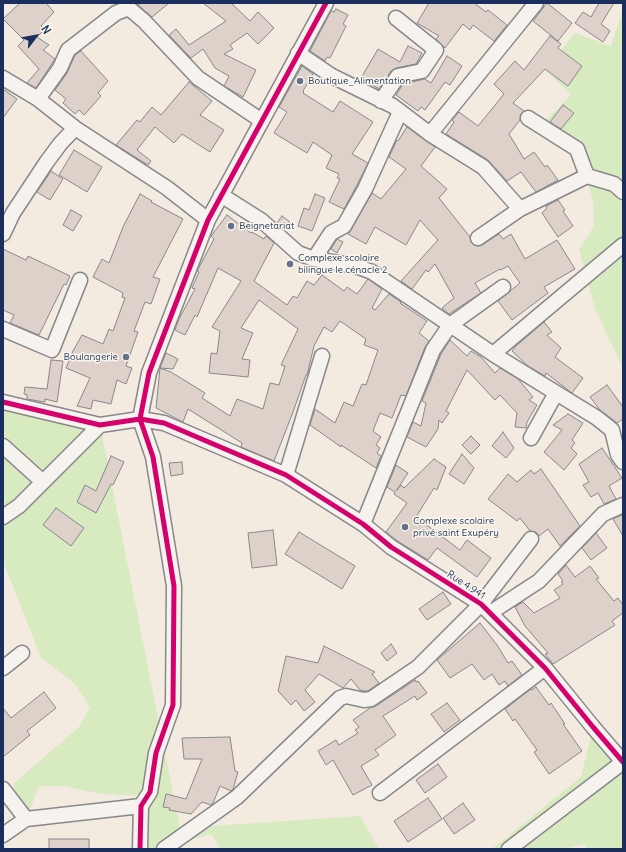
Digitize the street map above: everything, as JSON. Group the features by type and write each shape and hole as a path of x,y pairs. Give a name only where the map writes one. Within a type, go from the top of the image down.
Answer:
{"street":[{"path":"140,849 142,806 150,792 156,753 173,705 174,586 153,457 140,419 149,373 208,220 326,3"},
{"path":"430,134 536,3"},
{"path":"38,99 60,68 68,50 126,6 144,21 198,78 262,121"},
{"path":"381,101 398,76 422,71 436,50 396,18"},
{"path":"298,53 332,76 400,112 430,134 483,167 520,209"},
{"path":"3,78 38,99 75,128 168,188 208,220"},
{"path":"314,259 331,233 344,226 365,189 400,112"},
{"path":"528,118 577,148 587,176"},
{"path":"3,234 13,213 46,162 75,128"},
{"path":"478,238 520,209 587,176 614,184 623,192"},
{"path":"221,195 262,221 298,254 314,259 356,266 372,272 493,354 597,418 612,430 618,455 623,462"},
{"path":"493,354 623,245"},
{"path":"3,328 52,350 80,280"},
{"path":"363,524 433,350 450,325 503,288"},
{"path":"286,475 322,356"},
{"path":"531,438 556,393"},
{"path":"3,402 100,425"},
{"name":"Rue 4.941","path":"100,425 140,419 164,423 286,475 363,524 391,547 486,608 545,668 623,762"},
{"path":"3,517 19,506 100,425"},
{"path":"3,446 43,482"},
{"path":"164,849 237,797 340,698 346,696 364,700 375,697 418,667 486,608 539,581 603,514 623,505"},
{"path":"486,608 531,539"},
{"path":"3,668 22,653"},
{"path":"380,793 545,668"},
{"path":"509,849 623,762"},
{"path":"3,789 26,819"},
{"path":"3,835 26,819 142,806"}],"green space":[{"path":"623,8 623,368 595,309 579,249 594,226 593,202 586,175 577,158 544,122 571,95 545,70 575,33 611,46"},
{"path":"3,402 100,425 180,828 360,816 379,849 220,849 211,834 156,849 136,849 144,796 101,794 63,786 39,786 26,819 13,784 79,727 90,707 75,684 41,658 3,561"},
{"path":"593,727 623,762 623,849 587,849 584,844 564,849 492,849 581,777"}],"building":[{"path":"20,3 46,3 54,12 41,26 45,29 37,37 49,45 43,50 55,59 36,88 27,83 39,69 18,46 24,40 3,19"},
{"path":"141,3 169,3 152,17 138,5"},
{"path":"203,3 231,3 250,21 258,12 274,28 258,44 247,33 230,45 233,49 224,54 256,70 243,97 224,86 229,76 215,68 203,49 191,58 169,35 176,29 189,45 226,21"},
{"path":"429,3 474,3 486,12 488,10 507,25 494,41 473,25 470,30 463,24 445,48 436,39 439,36 417,23"},
{"path":"547,3 572,23 558,41 533,21"},
{"path":"599,3 614,3 601,24 610,31 603,42 575,23 583,12 591,17"},
{"path":"336,9 348,15 343,24 346,26 330,58 327,57 325,61 310,51 331,11 334,12"},
{"path":"550,36 561,44 558,48 582,66 568,86 545,69 513,103 524,111 521,114 520,120 509,134 524,159 534,152 545,167 547,165 558,180 536,192 521,172 507,181 488,160 446,134 454,122 452,120 459,112 478,126 504,94 494,84 515,61 524,70"},
{"path":"408,46 422,53 416,64 396,68 391,71 379,89 361,78 378,49 400,62"},
{"path":"81,51 108,81 98,93 101,96 84,115 79,110 75,114 63,103 66,99 55,90 67,73 75,55"},
{"path":"447,56 462,66 450,85 445,82 425,110 421,107 418,111 396,95 403,84 425,79 431,83"},
{"path":"302,66 313,74 303,93 333,112 340,101 373,122 352,154 368,163 344,209 329,202 340,179 337,178 339,174 326,168 332,155 313,142 307,153 274,133 287,112 279,107"},
{"path":"189,82 212,101 200,115 224,130 210,152 182,134 174,143 155,127 137,150 151,161 148,165 116,145 137,120 140,122 152,107 161,115"},
{"path":"3,89 17,99 3,118"},
{"path":"563,105 574,113 561,129 550,122"},
{"path":"407,127 435,147 421,166 447,189 439,198 470,237 471,242 474,245 482,245 499,234 503,239 511,234 525,259 557,240 575,269 544,287 548,293 512,320 498,301 520,283 508,266 475,283 481,293 449,314 442,308 454,298 435,264 428,272 426,270 412,289 401,281 438,240 420,220 406,245 375,227 366,244 348,234 372,193 381,199 406,169 389,157 397,140 398,141"},
{"path":"74,150 102,167 87,192 59,175"},
{"path":"51,171 63,179 50,200 37,192"},
{"path":"140,194 152,201 151,202 183,219 153,277 160,279 151,304 145,302 134,331 138,332 126,366 132,368 126,384 117,380 111,404 93,400 91,409 77,406 90,378 66,368 73,351 82,335 103,344 109,329 113,331 125,298 122,297 123,293 93,277 102,259 109,263 123,227"},
{"path":"315,194 325,198 312,231 298,226 304,208 309,210"},
{"path":"558,200 573,226 558,237 542,213 547,208 546,206"},
{"path":"71,210 82,216 73,231 63,225"},
{"path":"227,215 251,233 252,232 264,239 266,236 274,243 254,281 287,305 293,296 297,298 307,281 314,285 322,275 344,291 347,287 357,294 368,279 382,289 372,308 375,310 389,294 427,321 419,333 429,341 425,347 406,396 401,395 392,418 380,413 373,431 381,437 376,445 380,448 377,453 381,456 376,468 341,445 341,447 310,425 315,409 335,423 344,402 353,406 362,384 366,385 378,350 364,345 366,339 340,321 332,332 324,327 314,346 307,375 274,461 241,447 242,443 188,409 183,422 156,408 160,368 171,372 205,393 202,398 230,416 237,399 263,409 270,383 279,385 285,366 281,365 298,329 259,300 241,328 253,333 242,359 250,360 248,377 209,373 211,353 217,354 220,331 212,327 241,281 218,268 197,317 195,315 185,335 175,330 179,319 195,289 192,288 199,272 197,271 214,239 211,236"},
{"path":"282,216 290,222 285,230 277,223"},
{"path":"337,239 343,242 337,253 331,249"},
{"path":"3,249 26,260 28,256 70,276 66,285 64,284 39,335 10,323 14,315 3,310"},
{"path":"544,322 552,332 547,335 561,348 555,357 583,378 572,393 546,373 545,376 528,366 512,351"},
{"path":"450,340 467,356 471,351 481,357 495,373 500,368 518,379 533,397 529,400 537,405 527,422 526,428 515,427 517,413 500,395 495,400 467,370 446,411 449,413 442,423 439,420 438,429 426,447 407,437 413,422 421,426 426,403 422,401 441,354"},
{"path":"166,353 178,359 173,369 160,368"},
{"path":"51,360 63,361 57,402 45,399 45,402 27,399 27,395 24,394 25,387 47,389"},
{"path":"607,385 623,407 623,419 617,423 600,410 590,397"},
{"path":"568,414 583,423 572,440 575,443 571,448 577,454 564,470 544,452 562,430 553,425"},
{"path":"503,432 514,448 506,458 492,446"},
{"path":"471,436 480,445 471,454 462,445"},
{"path":"602,448 622,478 609,486 616,499 604,504 598,493 591,497 583,485 589,482 579,464"},
{"path":"462,454 474,468 464,484 449,474"},
{"path":"111,456 124,462 113,485 111,484 96,513 77,502 85,485 96,491"},
{"path":"434,459 446,467 437,490 434,488 416,517 460,550 467,540 491,558 477,577 437,548 428,560 386,532 407,503 387,487 396,465 408,473 396,491 401,485 404,488"},
{"path":"182,462 183,474 171,476 169,463"},
{"path":"541,469 580,526 560,546 548,529 539,536 536,532 530,531 520,518 517,521 488,499 508,474 517,482 531,470 534,474"},
{"path":"56,508 84,528 71,546 43,525"},
{"path":"622,515 623,516 623,536 613,519"},
{"path":"273,530 277,565 252,568 248,533"},
{"path":"299,532 355,566 342,589 285,554"},
{"path":"596,533 607,548 591,560 582,548"},
{"path":"566,565 575,577 590,566 599,578 596,579 614,601 618,598 623,605 623,613 612,621 615,625 553,664 545,654 548,653 525,626 515,607 523,602 534,613 560,598 554,590 563,584 561,582 563,581 558,574"},
{"path":"443,592 451,604 427,620 419,609"},
{"path":"480,623 497,645 508,663 512,661 522,675 508,686 505,681 499,685 492,674 484,680 472,664 450,678 437,660"},
{"path":"391,644 397,653 387,661 381,653"},
{"path":"324,646 375,672 372,674 379,683 368,691 364,691 360,690 351,679 343,688 319,674 305,690 315,702 304,711 296,700 291,705 278,691 286,656 318,663"},
{"path":"415,680 416,682 418,681 427,693 417,700 415,696 383,716 396,735 375,750 379,755 361,766 372,785 353,795 333,760 326,765 318,751 336,740 339,745 358,733 355,730 359,727 353,720"},
{"path":"536,687 549,705 551,703 565,724 563,724 582,751 549,774 534,752 537,750 515,719 513,721 505,709 531,689 532,690"},
{"path":"44,692 56,708 27,731 30,735 3,757 3,708 11,718"},
{"path":"447,703 460,720 444,732 431,714"},
{"path":"230,737 235,771 238,772 233,789 231,791 220,786 211,805 202,802 191,814 169,810 170,808 163,807 166,794 186,799 202,759 184,759 182,738"},
{"path":"438,764 447,777 425,793 416,780"},
{"path":"428,798 442,819 408,842 394,821"},
{"path":"463,803 475,820 454,834 443,818"},
{"path":"49,839 89,839 89,849 49,849"}],"cycle path":[{"path":"140,849 141,806 150,792 156,753 173,705 174,586 153,457 140,419 149,373 208,220 326,3"},
{"path":"3,402 100,425 140,419 164,423 286,475 363,524 391,547 481,604 545,668 623,762"}],"place":[{"name":"Boutique_Alimentation","path":"300,81"},
{"name":"Beignetariat","path":"231,226"},
{"name":"Complexe scolaire bilingue le cénacle 2","path":"290,264"},
{"name":"Boulangerie","path":"126,357"},
{"name":"Complexe scolaire privé saint Exupéry","path":"405,527"}]}
